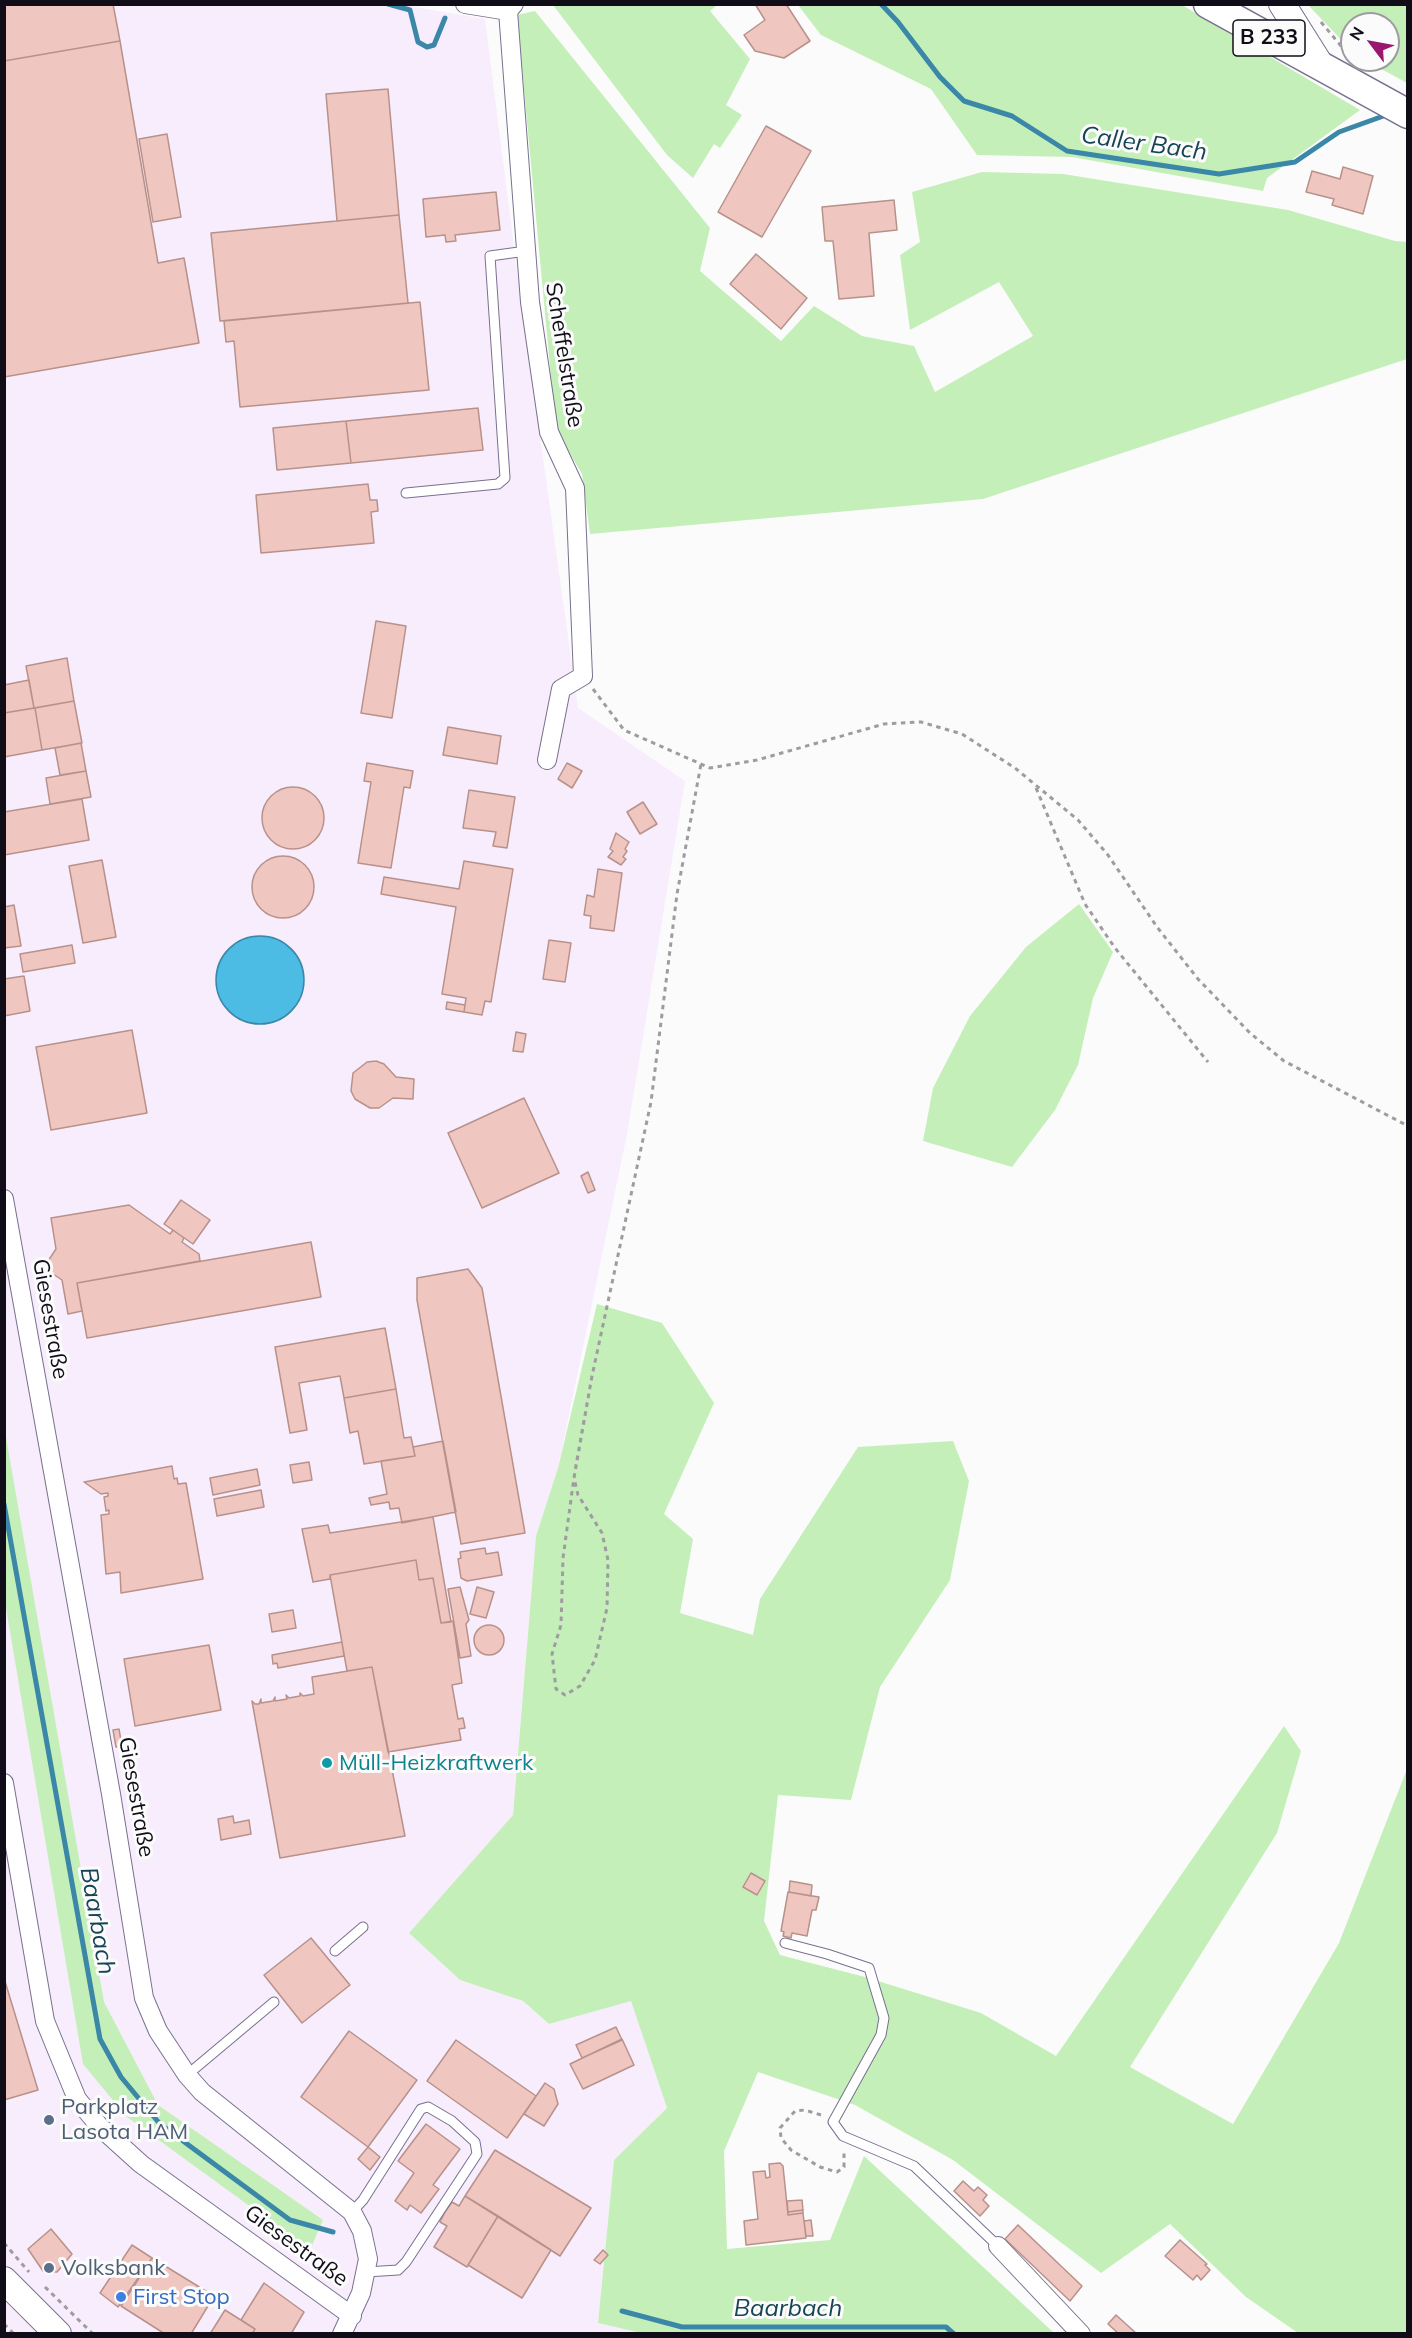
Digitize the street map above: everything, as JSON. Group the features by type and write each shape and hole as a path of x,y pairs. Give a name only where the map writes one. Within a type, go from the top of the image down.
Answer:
{"main road":[{"path":"1282,4 1322,66"},
{"name":"B 233","path":"1215,6 1407,114"},
{"path":"4,2280 58,2334"}],"street":[{"name":"Scheffelstraße","path":"465,4 511,8 530,302 549,432 575,488 583,676"},
{"path":"547,760 561,689 583,676"},
{"name":"Giesestraße","path":"4,1199 111,1794 144,1998 158,2031 187,2075 202,2092 352,2212 362,2231 368,2259 362,2293 342,2334"},
{"name":"Giesestraße","path":"4,1783 45,2021 77,2099 100,2127 141,2164 352,2316"},
{"path":"998,2246 1081,2334"}],"lane":[{"path":"405,493 498,484 505,478 490,256 526,251"},
{"path":"335,1951 363,1927"},
{"path":"785,1943 870,1968 884,2018 881,2035 833,2122 843,2136 914,2166 998,2246"},
{"path":"187,2075 274,2002"},
{"path":"352,2212 363,2200 421,2109 428,2107 475,2142 477,2154 406,2262 398,2270 366,2272"}],"path":[{"path":"1314,14 1340,45"},
{"path":"583,676 624,730 710,768 757,760 884,724 921,722 962,734 1015,768 1078,820 1108,855 1157,927 1198,979 1250,1033 1284,1061 1407,1126"},
{"path":"574,1478 578,1494 602,1533 608,1560 607,1608 595,1660 580,1686 565,1695 556,1689 552,1654 561,1625 563,1558 574,1478 592,1376 651,1102 676,894 701,764"},
{"path":"1035,786 1085,904 1115,948 1208,1062"},
{"path":"833,2122 817,2112 795,2111 780,2128 781,2138 791,2150 820,2167 837,2172 844,2167 843,2136"},
{"path":"4,2243 33,2275"},
{"path":"40,2283 93,2334"},
{"path":"4,2324 14,2334"}],"shaded area":[{"path":"397,4 485,19 519,286 578,708 685,781 627,1134 558,1468 536,1536 513,1815 409,1933 460,1980 523,2001 549,2024 631,2000 667,2108 614,2160 598,2323 646,2333 5,2334 5,5"}],"green space":[{"path":"553,5 717,5 710,11 750,59 726,105 742,115 720,148 714,144 693,178 667,155"},
{"path":"798,5 1182,5 1360,110 1267,178 1263,191 1072,157 977,155 931,89 821,35"},
{"path":"1308,5 1407,5 1407,83 1387,72 1400,72 1400,12 1340,12 1340,38"},
{"path":"535,11 710,228 700,271 781,341 814,306 862,336 914,346 935,392 1033,336 999,282 910,330 900,255 920,242 912,192 982,172 1063,174 1288,210 1395,241 1407,242 1407,359 983,499 590,534 582,474 556,430 517,15"},
{"path":"1079,904 1113,952 1093,998 1078,1065 1055,1110 1012,1167 923,1141 933,1088 970,1016 1026,947"},
{"path":"597,1304 662,1323 714,1403 664,1514 693,1539 680,1613 753,1635 760,1599 858,1447 953,1441 969,1481 950,1580 880,1687 851,1800 778,1795 764,1921 780,1955 865,1977 981,2013 1056,2056 1284,1726 1301,1751 1277,1833 1130,2067 1233,2124 1339,1943 1407,1769 1407,2333 1298,2333 1246,2297 1170,2224 1101,2273 953,2160 855,2105 758,2072 724,2151 727,2249 830,2240 864,2156 1054,2333 646,2334 598,2323 614,2160 667,2108 631,2001 549,2024 523,2001 460,1980 409,1933 513,1815 536,1536 558,1468"},
{"path":"5,1431 104,2002 158,2105 323,2220 310,2250 127,2117 83,2064 5,1602"}],"water":[{"path":"260,936 277,939 291,949 301,963 304,980 301,997 291,1011 277,1021 260,1024 243,1021 229,1011 219,997 216,980 219,963 229,949 243,939"}],"building":[{"path":"4,4 113,4 120,41 4,61"},
{"path":"755,4 786,4 810,41 784,58 755,51 744,35 765,20"},
{"path":"120,41 158,263 184,258 199,343 4,377 4,61"},
{"path":"388,89 399,215 337,221 326,94"},
{"path":"766,126 811,151 762,237 718,212"},
{"path":"167,134 181,217 153,222 139,139"},
{"path":"1343,167 1373,176 1363,214 1332,205 1334,199 1306,192 1312,171 1340,179"},
{"path":"496,192 500,230 455,235 456,241 446,242 445,235 426,237 423,199"},
{"path":"894,200 897,230 869,233 874,296 839,299 833,241 825,241 822,207"},
{"path":"399,215 408,303 220,321 211,233"},
{"path":"756,254 807,298 781,329 730,284"},
{"path":"420,302 429,390 240,407 234,341 226,342 224,321"},
{"path":"478,408 483,450 351,463 346,421"},
{"path":"346,421 351,463 277,470 273,428"},
{"path":"368,484 370,500 377,500 378,511 371,512 374,543 261,553 256,495"},
{"path":"376,621 406,626 392,718 361,713"},
{"path":"67,658 74,701 34,708 26,666"},
{"path":"29,680 34,708 4,713 4,685"},
{"path":"74,701 82,743 42,750 35,708"},
{"path":"35,708 42,750 4,757 4,713"},
{"path":"448,727 501,736 497,764 443,755"},
{"path":"81,743 86,771 60,775 55,748"},
{"path":"367,763 413,771 410,788 404,787 391,868 358,863 371,782 364,781"},
{"path":"567,763 582,771 572,788 558,779"},
{"path":"86,771 91,797 50,804 46,778"},
{"path":"293,787 305,789 315,796 322,806 324,818 322,830 315,840 305,847 293,849 281,847 271,840 264,830 262,818 264,806 271,796 281,789"},
{"path":"469,790 515,797 507,848 493,846 496,832 463,828"},
{"path":"82,799 89,840 4,855 4,812"},
{"path":"643,802 657,824 640,834 627,812"},
{"path":"616,833 629,842 623,857 626,859 621,865 608,857 613,851 610,849"},
{"path":"283,856 295,858 305,865 312,875 314,887 312,899 305,909 295,916 283,918 271,916 261,909 254,899 252,887 254,875 261,865 271,858"},
{"path":"102,860 116,937 83,943 69,866"},
{"path":"464,861 513,869 491,1002 485,1001 482,1015 464,1012 466,998 442,994 456,907 381,894 384,877 459,889"},
{"path":"598,869 622,873 614,931 590,928 591,916 584,915 587,895 594,897"},
{"path":"14,905 21,946 4,948 4,907"},
{"path":"549,940 571,943 565,982 543,979"},
{"path":"72,945 75,963 23,972 20,954"},
{"path":"24,976 30,1011 4,1016 4,979"},
{"path":"447,1002 465,1005 464,1012 446,1009"},
{"path":"132,1030 147,1113 51,1130 36,1047"},
{"path":"516,1032 526,1034 523,1052 513,1051"},
{"path":"376,1061 384,1064 396,1077 414,1079 413,1099 393,1098 379,1108 370,1108 355,1099 351,1091 353,1073 367,1062"},
{"path":"524,1098 559,1173 482,1208 448,1133"},
{"path":"588,1172 595,1190 588,1193 581,1176"},
{"path":"181,1200 210,1220 193,1244 164,1224"},
{"path":"129,1205 170,1234 173,1230 184,1238 182,1242 199,1254 200,1261 77,1283 82,1311 68,1314 62,1280 50,1272 48,1261 56,1249 51,1218"},
{"path":"311,1242 321,1297 87,1338 77,1283"},
{"path":"468,1269 482,1288 525,1533 461,1544 417,1300 417,1278"},
{"path":"385,1328 396,1389 344,1398 340,1376 299,1383 307,1430 290,1433 275,1347"},
{"path":"396,1389 404,1438 411,1437 415,1456 364,1464 358,1431 350,1433 344,1398"},
{"path":"443,1441 456,1512 402,1523 399,1508 390,1509 389,1502 371,1505 369,1498 387,1494 381,1461 415,1456 413,1447"},
{"path":"309,1462 312,1480 293,1483 290,1465"},
{"path":"172,1466 174,1479 177,1478 178,1484 186,1483 203,1579 121,1593 120,1572 106,1574 101,1515 109,1514 109,1510 106,1511 104,1497 108,1496 108,1493 101,1494 84,1482"},
{"path":"257,1469 260,1485 213,1495 210,1478"},
{"path":"261,1490 264,1507 217,1516 214,1499"},
{"path":"433,1517 451,1622 441,1623 433,1578 419,1580 416,1560 330,1575 330,1579 313,1582 302,1529 328,1525 330,1533"},
{"path":"485,1548 486,1554 498,1552 502,1575 467,1581 461,1578 458,1559 461,1558 460,1552"},
{"path":"416,1560 419,1580 433,1578 441,1623 453,1621 462,1683 452,1685 458,1719 463,1718 465,1728 459,1729 461,1740 388,1752 372,1667 347,1671 330,1575"},
{"path":"460,1587 469,1620 466,1624 471,1656 460,1658 448,1589"},
{"path":"477,1587 494,1592 486,1618 470,1614"},
{"path":"293,1610 296,1628 272,1632 269,1614"},
{"path":"489,1625 500,1629 504,1640 500,1651 489,1655 478,1651 474,1640 478,1629"},
{"path":"342,1642 344,1656 278,1668 277,1663 273,1664 272,1655"},
{"path":"209,1645 221,1710 135,1726 124,1659"},
{"name":"Müll-Heizkraftwerk","path":"372,1667 405,1836 280,1858 252,1701 259,1704 261,1699 261,1703 273,1701 275,1697 275,1701 287,1699 286,1695 289,1698 300,1696 300,1693 303,1696 314,1694 312,1677"},
{"path":"119,1729 122,1746 116,1747 113,1730"},
{"path":"233,1816 234,1823 249,1820 251,1834 221,1840 218,1819"},
{"path":"751,1873 765,1881 757,1895 743,1887"},
{"path":"790,1881 812,1885 811,1896 789,1892"},
{"path":"788,1892 819,1897 816,1910 812,1910 807,1936 792,1933 791,1938 783,1936 784,1932 781,1931"},
{"path":"311,1938 350,1985 302,2023 264,1975"},
{"path":"4,1978 38,2090 4,2100"},
{"path":"616,2027 622,2040 582,2058 576,2045"},
{"path":"349,2031 417,2080 368,2147 301,2097"},
{"path":"622,2039 634,2065 583,2089 570,2064"},
{"path":"456,2040 536,2096 507,2138 427,2081"},
{"path":"545,2083 554,2089 558,2104 544,2126 524,2114"},
{"path":"426,2124 460,2149 433,2185 439,2189 421,2213 410,2205 407,2210 395,2201 414,2173 398,2161"},
{"path":"368,2147 380,2157 370,2170 358,2159"},
{"path":"495,2150 591,2208 560,2256 465,2196"},
{"path":"780,2163 783,2166 788,2215 803,2213 806,2238 746,2245 744,2221 758,2219 753,2172 765,2171 766,2178 770,2177 769,2164"},
{"path":"963,2181 974,2191 978,2187 987,2195 983,2200 989,2206 980,2216 954,2191"},
{"path":"465,2196 498,2216 467,2267 434,2247 447,2226 440,2222 445,2212 452,2202 459,2206"},
{"path":"802,2200 803,2210 788,2212 787,2201"},
{"path":"803,2210 803,2213 788,2215 788,2212"},
{"path":"498,2216 551,2250 522,2298 468,2265"},
{"path":"811,2220 813,2236 806,2236 804,2221"},
{"path":"1018,2225 1082,2286 1070,2301 1005,2239"},
{"path":"51,2229 72,2254 57,2272 43,2271 28,2249"},
{"path":"1180,2240 1207,2264 1205,2265 1210,2270 1201,2280 1197,2275 1193,2280 1165,2256"},
{"path":"132,2245 152,2258 118,2307 100,2293"},
{"path":"603,2250 608,2255 600,2264 594,2260"},
{"path":"152,2258 214,2296 191,2334 165,2334 121,2306"},
{"path":"264,2283 304,2312 291,2334 252,2334 255,2329 241,2320"},
{"path":"225,2310 255,2329 252,2334 210,2334"},
{"path":"1116,2315 1137,2334 1119,2334 1108,2324"}],"waterway":[{"name":"Caller Bach","path":"388,4 410,10 418,42 427,47 434,45 445,18"},
{"name":"Caller Bach","path":"881,4 898,22 940,77 964,101 1012,116 1067,151 1219,174 1295,162 1339,132 1389,114"},
{"name":"Baarbach","path":"4,1504 100,2039 121,2077 160,2124 290,2220 333,2232"},
{"name":"Baarbach","path":"622,2311 682,2327 946,2327 954,2334"}],"place":[{"name":"Müll-Heizkraftwerk","path":"327,1763"},
{"name":"Parkplatz Lasota HAM","path":"49,2120"},
{"name":"Volksbank","path":"49,2268"},
{"name":"First Stop","path":"121,2297"}]}
